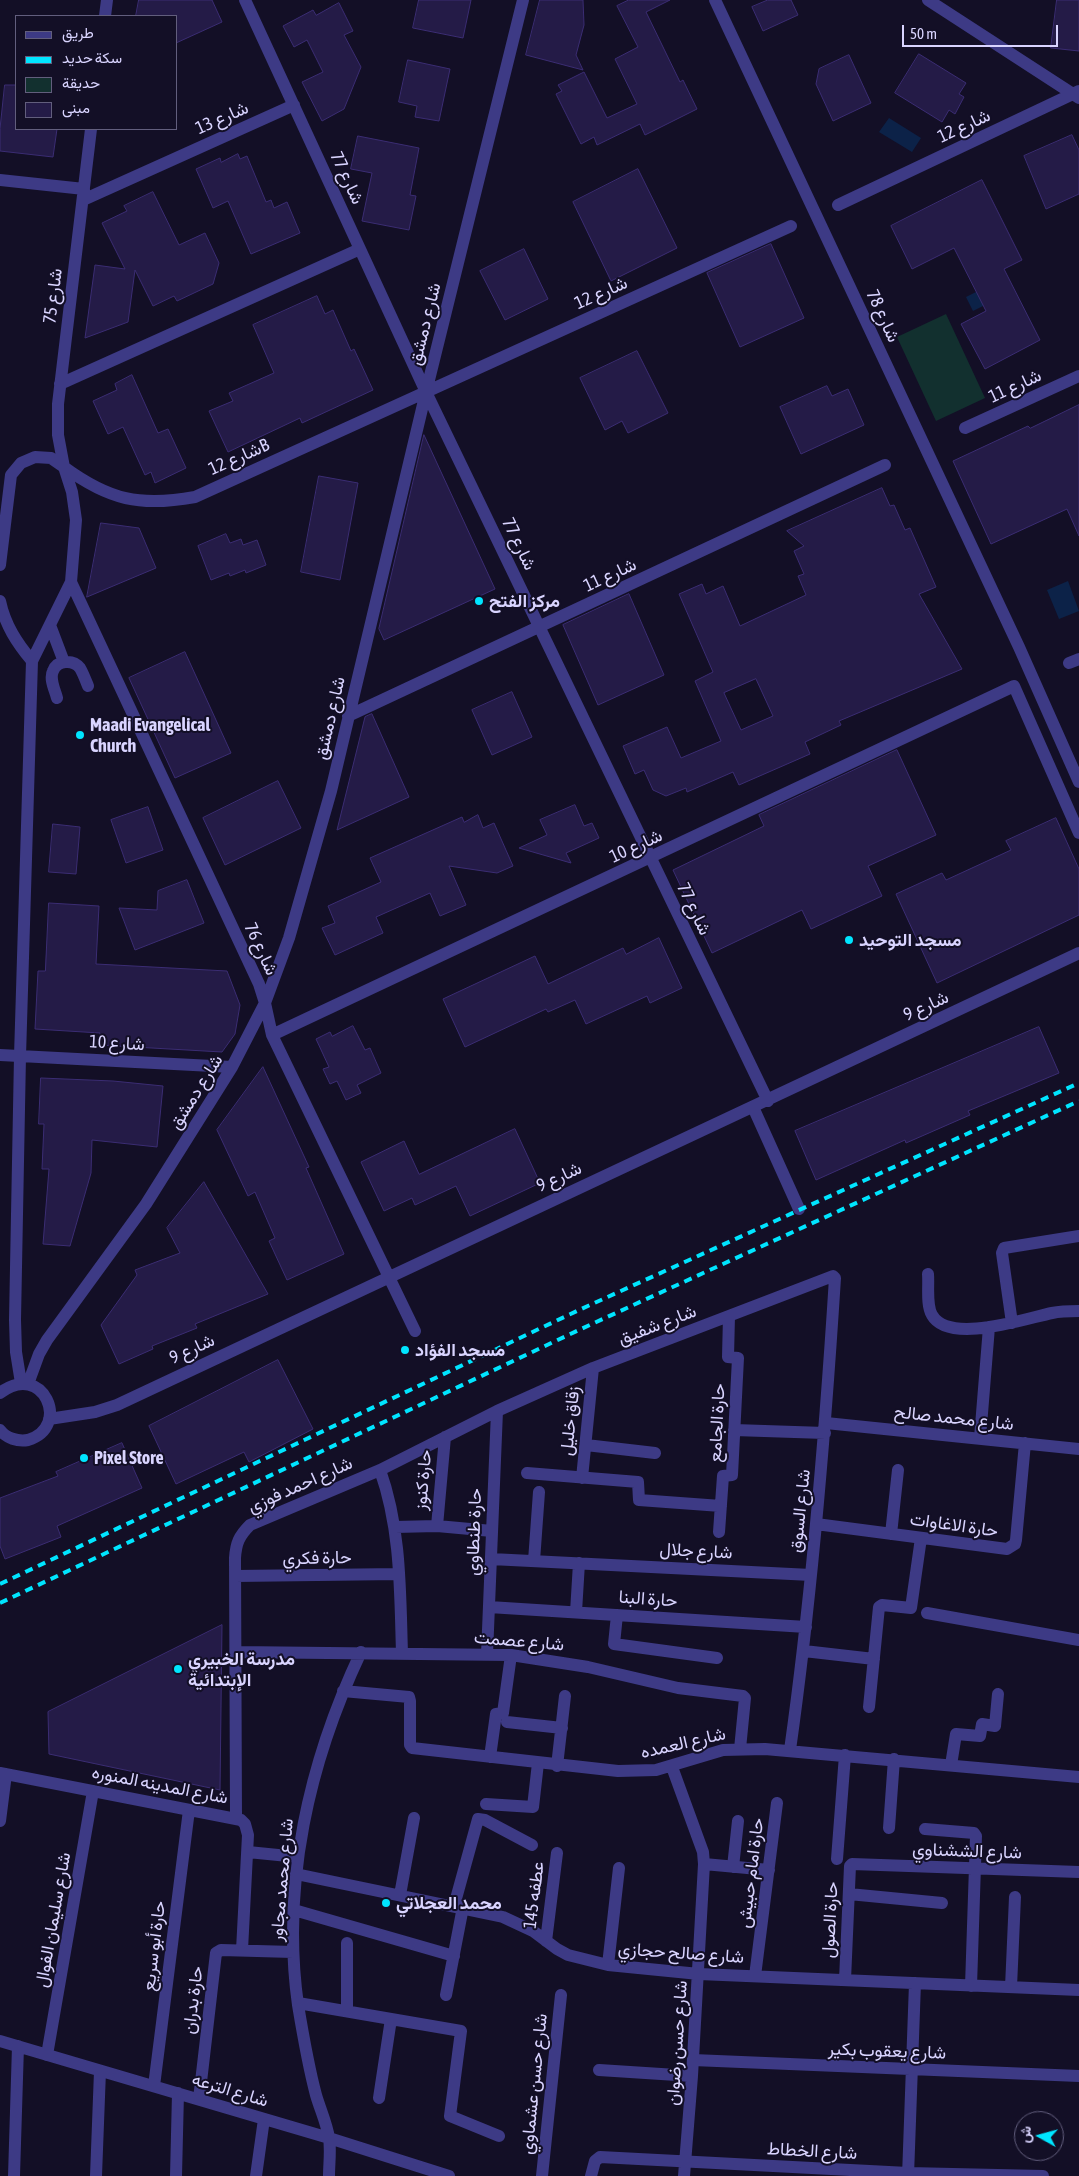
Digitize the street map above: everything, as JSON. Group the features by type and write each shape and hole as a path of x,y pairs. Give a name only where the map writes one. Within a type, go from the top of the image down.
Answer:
{"street":[{"path":"105,15 107,0"},
{"name":"شارع 77","path":"245,0 426,392 768,1100"},
{"name":"شارع دمشق","path":"24,1383 48,1340 146,1204 232,1067 266,1003 289,938 311,865 523,0"},
{"name":"شارع 78","path":"715,0 1020,647 1079,782"},
{"path":"928,0 1077,94"},
{"name":"شارع 12","path":"838,205 1077,94"},
{"name":"شارع 13","path":"84,195 294,105"},
{"name":"شارع 75","path":"24,1383 16,1352 15,1320 20,1056 32,661 71,582 76,520 72,492 64,467 58,435 60,384 91,130"},
{"path":"0,180 84,195"},
{"name":"شارع 12","path":"426,392 791,226"},
{"path":"60,384 360,249"},
{"name":"شارع 11","path":"965,428 1079,376"},
{"name":"شارع 12B","path":"64,467 86,484 112,495 139,501 167,502 195,496 426,392"},
{"path":"0,565 4,489 11,475 21,463 35,457 51,458 64,467"},
{"name":"شارع 11","path":"348,716 886,465"},
{"name":"شارع 76","path":"71,582 254,975 266,1003 272,1035 415,1331"},
{"path":"0,601 9,628 19,645 32,661"},
{"path":"50,625 64,662"},
{"path":"58,698 52,678 53,671 57,665 64,662 70,662 79,667 88,686"},
{"name":"شارع 10","path":"272,1035 1014,686 1079,832"},
{"name":"شارع 9","path":"49,1419 95,1412 117,1404 1079,953"},
{"name":"شارع 10","path":"0,1055 232,1067"},
{"path":"753,1107 799,1209"},
{"path":"1012,1323 1002,1251 1008,1246 1079,1236"},
{"path":"928,1274 930,1311 939,1323 953,1327 989,1327 1058,1312 1079,1311"},
{"name":"شارع شفيق","path":"497,1411 593,1368 832,1277"},
{"name":"شارع السوق","path":"790,1750 804,1651 826,1428 836,1278 832,1277"},
{"name":"حارة الجامع","path":"719,1532 723,1476 732,1475 738,1358 728,1357 728,1316"},
{"path":"980,1438 989,1327"},
{"name":"زقاق خليل","path":"582,1478 593,1368"},
{"path":"0,1393 9,1386 24,1383 36,1387 48,1401 49,1419 44,1430 24,1441 12,1439 1,1433"},
{"name":"شارع احمد فوزي","path":"236,1817 235,1576 236,1546 241,1534 250,1525 380,1470 497,1411"},
{"name":"حارة طنطاوي","path":"487,1654 497,1411"},
{"name":"شارع محمد صالح","path":"734,1430 826,1428 980,1438 1079,1449"},
{"name":"حارة كنوز","path":"437,1526 445,1437"},
{"name":"حارة الاغاوات","path":"816,1524 1002,1549 1012,1548 1016,1540 1025,1443"},
{"path":"586,1445 655,1453"},
{"path":"380,1470 395,1527 402,1653"},
{"path":"891,1534 898,1470"},
{"path":"527,1473 638,1482 639,1500 721,1506"},
{"path":"534,1561 539,1492"},
{"path":"395,1527 437,1526 492,1531"},
{"path":"869,1708 879,1607 882,1605 911,1608 920,1538"},
{"name":"شارع جلال","path":"491,1559 811,1575"},
{"path":"576,1612 579,1563"},
{"name":"حارة فكري","path":"235,1576 399,1574"},
{"name":"حارة البنا","path":"489,1607 806,1627"},
{"path":"927,1614 1079,1640"},
{"path":"617,1615 614,1644 717,1658"},
{"path":"804,1651 874,1660"},
{"name":"شارع عصمت","path":"236,1652 511,1655 588,1667 678,1688 744,1696 740,1748"},
{"name":"شارع محمد مجاور","path":"329,2176 329,2138 316,2093 298,2003 293,1952 296,1874 305,1814 315,1773 343,1691 361,1652"},
{"path":"490,1757 496,1714 503,1713 511,1655"},
{"name":"شارع العمده","path":"343,1691 409,1698 410,1745 412,1748 557,1766 618,1772 648,1771 672,1767 704,1754 740,1748 790,1750 1079,1777"},
{"path":"951,1765 956,1734 980,1736 982,1724 994,1726 998,1694"},
{"path":"557,1766 565,1696"},
{"path":"507,1722 562,1728"},
{"path":"837,1859 845,1755"},
{"path":"889,1828 894,1759"},
{"path":"486,1804 533,1807 538,1763"},
{"name":"شارع حسن رضوان","path":"672,1767 702,1852 704,1864 699,1974 684,2176"},
{"path":"0,1821 3,1773"},
{"name":"شارع المدينه المنوره","path":"3,1773 189,1810 236,1817 248,1829 242,1950"},
{"name":"شارع سليمان الفوال","path":"47,2055 93,1791"},
{"name":"حارة امام حبيش","path":"755,1976 777,1803"},
{"name":"حارة أبو سريع","path":"154,2086 189,1810"},
{"path":"400,1895 414,1818"},
{"path":"446,1995 454,1956 459,1906 478,1819 485,1820 532,1845"},
{"path":"732,1867 738,1821"},
{"path":"925,1829 975,1834 977,1838 971,1986"},
{"path":"248,1852 298,1857"},
{"name":"عطفه 145","path":"546,1941 557,1853"},
{"path":"704,1864 769,1870"},
{"name":"شارع الششناوي","path":"853,1864 1079,1872"},
{"name":"حارة الصول","path":"845,1980 848,1894 850,1866 853,1864"},
{"path":"608,1965 619,1868"},
{"name":"شارع صالح حجازي","path":"296,1874 459,1906 519,1923 568,1955 608,1965 699,1974 1079,1990"},
{"path":"848,1894 942,1903"},
{"path":"1011,1987 1015,1898"},
{"path":"294,1910 454,1956"},
{"path":"347,1943 347,2012"},
{"name":"حارة بدران","path":"199,2099 216,1955 221,1950 293,1952"},
{"path":"908,2174 915,1983"},
{"name":"شارع حسن عشماوي","path":"542,2176 561,1995"},
{"path":"298,2003 461,2030 450,2116 500,2136"},
{"path":"380,2098 391,2019"},
{"name":"شارع الترعه","path":"0,2041 264,2118 450,2176"},
{"path":"14,2176 18,2046"},
{"name":"شارع يعقوب بكير","path":"693,2060 1079,2076"},
{"path":"599,2070 692,2076"},
{"path":"96,2176 100,2071"},
{"path":"176,2176 178,2093"},
{"path":"256,2176 264,2118"},
{"name":"شارع الخطاط","path":"591,2176 595,2161 600,2157 908,2174 1044,2176"}],"green space":[{"path":"946,314 985,398 936,421 897,337"}],"water":[{"path":"889,118 921,138 912,152 879,132"},
{"path":"992,284 999,298 973,311 966,297"},
{"path":"1068,581 1079,611 1059,619 1047,590"}],"building":[{"path":"139,0 212,0 222,22 178,42 178,15 136,15"},
{"path":"419,0 471,0 463,38 413,28"},
{"path":"540,0 583,0 584,25 576,55 583,70 526,55"},
{"path":"629,0 670,0 646,12 680,82 683,80 697,109 645,135 640,124 597,145 594,137 581,144 556,94 562,91 558,85 584,72 607,118 637,104 615,59 638,47 617,6"},
{"path":"768,0 791,0 798,15 763,31 752,7"},
{"path":"1057,0 1079,0 1079,51 1051,48"},
{"path":"339,3 353,31 344,35 361,67 344,109 322,121 302,82 323,72 307,40 294,47 283,26 313,10 316,15"},
{"path":"919,54 966,83 959,94 964,97 955,114 949,110 942,122 895,93"},
{"path":"849,55 871,103 833,121 816,84 819,69"},
{"path":"408,60 450,69 439,121 415,117 417,106 399,102"},
{"path":"5,85 15,85 15,130 57,130 53,157 0,151 0,129"},
{"path":"1072,135 1079,150 1079,194 1046,209 1024,156"},
{"path":"358,136 419,148 410,195 416,196 409,230 362,221 372,173 351,169"},
{"path":"238,154 240,159 247,156 266,202 271,200 274,208 287,202 300,233 251,254 228,201 213,208 196,169 220,158 221,162"},
{"path":"638,169 677,248 611,281 573,202"},
{"path":"982,180 1022,260 1004,269 1040,340 985,369 961,324 986,311 954,248 912,269 891,226"},
{"path":"153,192 179,245 205,233 219,263 213,284 177,301 174,296 153,306 135,270 128,322 85,338 95,265 125,269 102,223 127,211 124,206"},
{"path":"771,244 804,318 740,347 707,273"},
{"path":"524,249 548,299 505,320 480,271"},
{"path":"317,296 325,314 333,310 351,351 354,349 373,390 302,423 300,418 228,452 209,411 233,401 229,393 274,373 253,325"},
{"path":"637,351 668,413 628,433 622,421 605,430 580,378"},
{"path":"132,375 158,433 168,429 186,468 155,483 151,472 145,475 123,427 108,434 93,401 117,390 115,384"},
{"path":"827,386 832,396 848,389 864,425 801,454 780,407"},
{"path":"1079,405 1079,536 1067,509 991,544 953,461 1028,426 1030,428"},
{"path":"424,435 495,589 384,640 379,629"},
{"path":"319,476 358,483 340,580 301,572"},
{"path":"882,488 890,506 894,505 905,530 910,528 936,587 919,594 962,669 839,721 841,725 805,742 810,754 739,785 733,772 687,792 686,788 666,796 653,790 644,770 635,774 623,746 667,727 681,758 721,741 695,681 713,672 679,594 702,584 706,594 723,586 740,626 806,595 798,576 804,574 794,551 804,546 787,531","holes":["756,679 773,716 741,730 724,693"]},
{"path":"101,523 139,528 156,568 87,597"},
{"path":"226,534 230,543 241,539 243,545 257,540 266,565 246,573 245,570 230,576 229,573 211,580 198,546"},
{"path":"629,594 664,675 598,705 563,625"},
{"path":"185,652 231,753 175,778 129,678"},
{"path":"512,692 532,737 492,755 472,710"},
{"path":"372,714 409,797 337,830 365,717"},
{"path":"897,750 936,835 868,866 882,896 811,929 802,910 712,953 673,870 764,826 759,815"},
{"path":"278,781 301,828 225,865 203,818"},
{"path":"575,805 584,826 592,823 599,838 566,853 571,863 519,848 547,835 540,820"},
{"path":"148,807 163,850 126,863 111,820"},
{"path":"478,815 483,828 494,823 513,866 497,873 449,866 466,905 440,916 430,893 376,917 383,933 335,955 322,928 335,923 328,906 381,882 370,858 462,817 464,822"},
{"path":"1056,818 1079,869 1079,915 937,983 896,894 942,873 946,880 1011,850 1006,841"},
{"path":"53,824 80,827 76,874 49,872"},
{"path":"187,880 204,923 135,950 119,908 157,910 158,891"},
{"path":"49,903 99,906 96,964 227,971 240,1005 235,1034 222,1052 99,1045 100,1033 35,1029 38,971 45,971"},
{"path":"659,938 682,988 650,1003 647,996 586,1024 575,1000 548,1012 546,1009 465,1047 443,999 535,956 548,984 623,948 626,954"},
{"path":"353,1026 365,1050 370,1048 381,1073 357,1085 361,1093 346,1100 337,1081 330,1084 323,1069 329,1067 316,1039 330,1032 332,1036"},
{"path":"1039,1027 1059,1073 968,1111 970,1115 906,1143 905,1140 816,1180 795,1131"},
{"path":"263,1067 309,1167 306,1168 344,1254 287,1280 269,1241 275,1238 255,1192 248,1196 217,1130"},
{"path":"41,1078 113,1081 163,1086 157,1147 92,1140 91,1173 70,1246 43,1244 49,1169 42,1169 44,1124 39,1124"},
{"path":"515,1129 540,1183 470,1216 456,1186 415,1205 412,1198 384,1211 361,1162 404,1141 419,1174"},
{"path":"204,1182 268,1294 195,1324 197,1328 152,1346 153,1349 119,1364 101,1325 137,1275 135,1270 180,1253 167,1228"},
{"path":"278,1360 313,1429 249,1462 244,1452 176,1484 149,1426"},
{"path":"122,1443 142,1488 57,1526 61,1537 5,1559 0,1546 0,1498 58,1476 56,1472"},
{"name":"مدرسة الخبيري الإبتدائية","path":"222,1625 220,1790 49,1754 48,1712"}],"railway":[{"path":"0,1584 579,1310 1079,1083"},
{"path":"0,1603 581,1329 1079,1101"}],"place":[{"name":"مركز الفتح","path":"479,601"},
{"name":"Maadi Evangelical Church","path":"80,735"},
{"name":"مسجد التوحيد","path":"849,940"},
{"name":"مسجد الفؤاد","path":"405,1350"},
{"name":"Pixel Store","path":"84,1458"},
{"name":"مدرسة الخبيري الإبتدائية","path":"178,1669"},
{"name":"محمد العجلاتي","path":"386,1903"}]}
